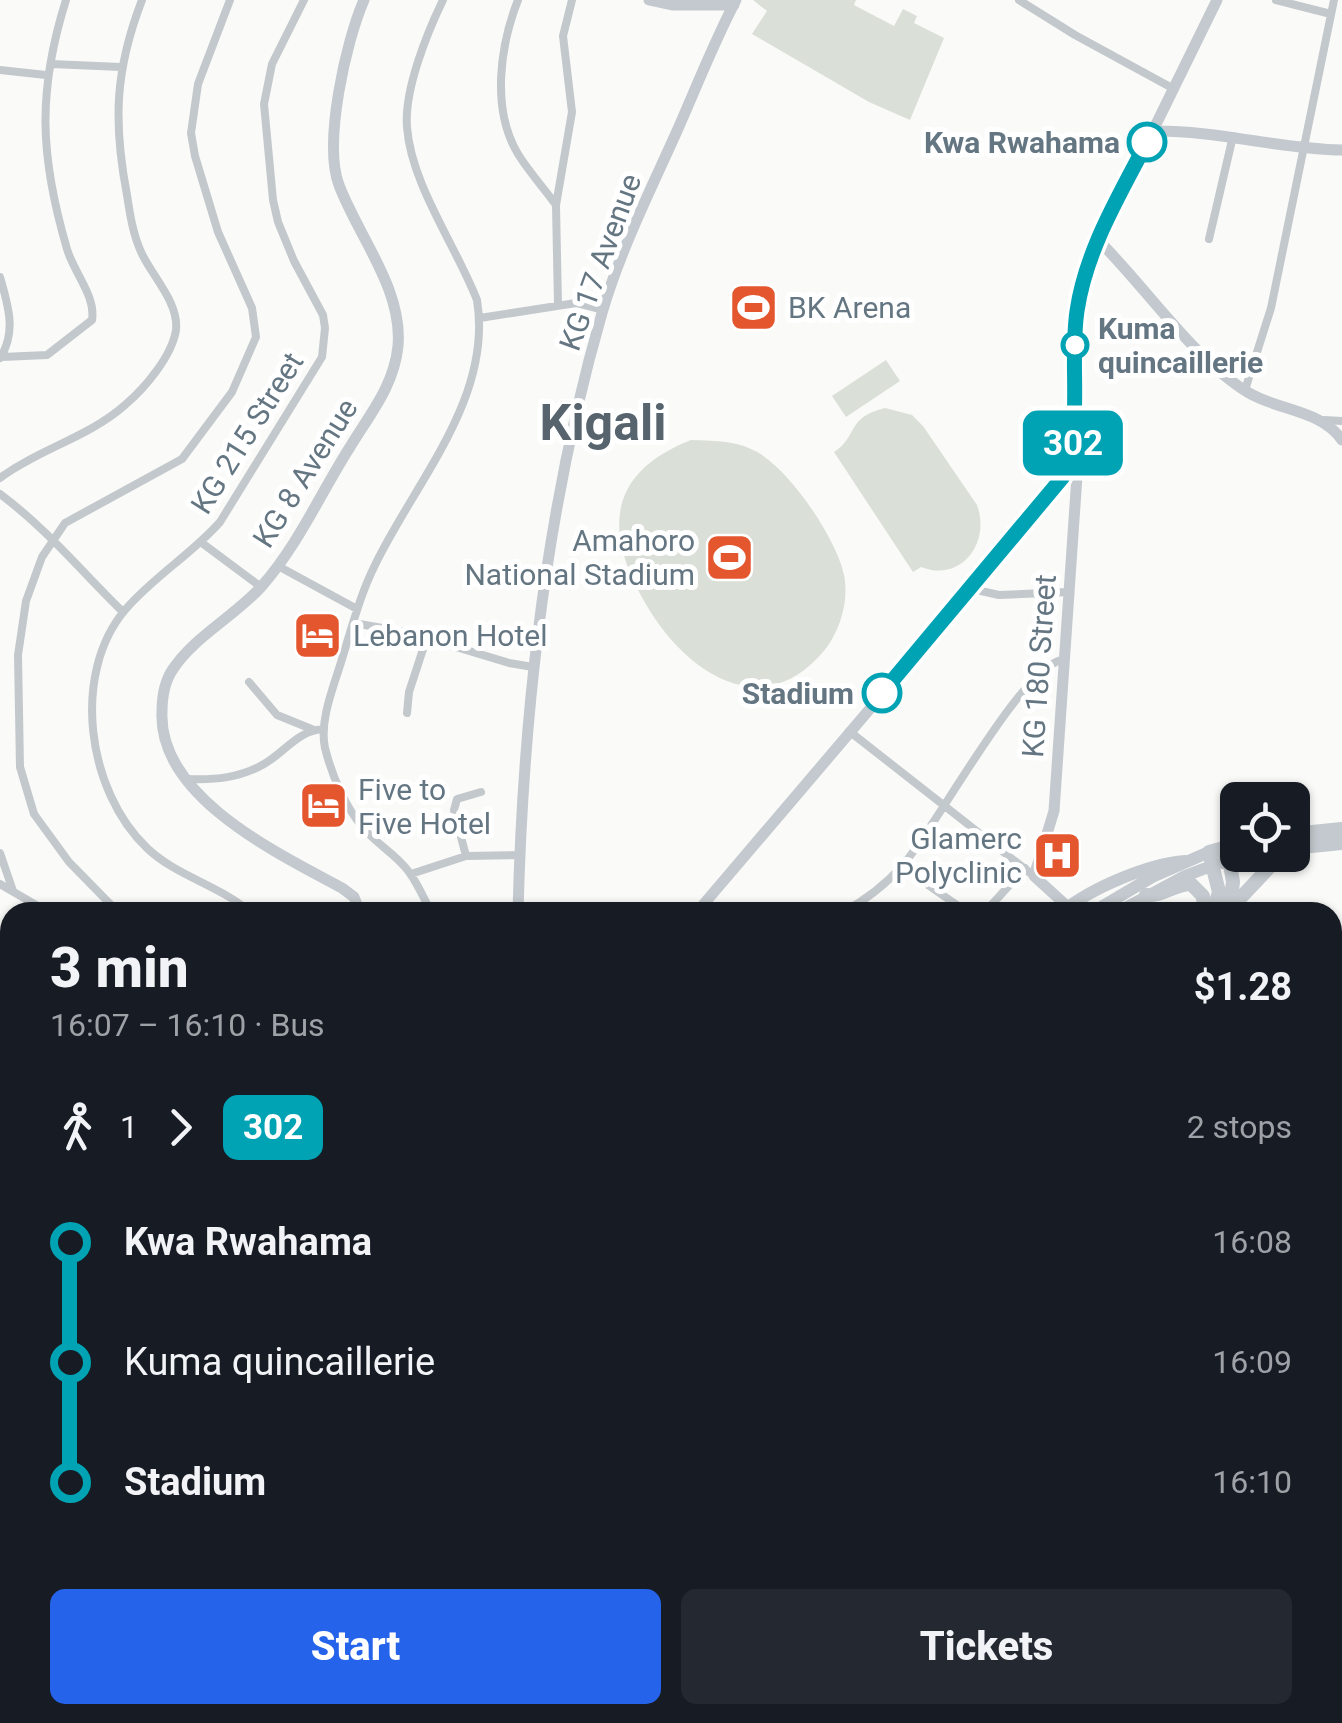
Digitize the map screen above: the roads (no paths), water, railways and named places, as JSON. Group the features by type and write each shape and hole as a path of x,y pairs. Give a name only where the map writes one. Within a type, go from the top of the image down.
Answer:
{"highway":[{"path":"1310,832 1342,829"},
{"path":"1310,846 1342,842"},
{"path":"1216,902 1219,892 1212,858 1220,855"},
{"path":"1230,902 1231,872"},
{"path":"1238,902 1266,872"},
{"path":"1146,895 1190,884 1203,902"}],"main road":[{"path":"1081,902 1154,865 1212,858"},
{"path":"1134,902 1212,858"},
{"path":"1111,902 1186,861"}],"street":[{"path":"1,358 47,354 88,326 94,314 68,256 45,141 46,75 66,0"},
{"path":"0,478 46,449 94,427 125,405 170,350 176,332 170,302 149,268 133,229 116,136 121,67 142,0"},
{"path":"108,902 56,847 34,814 20,767 18,655 22,625 42,557 53,539 72,517 182,459 232,392 256,337 252,308 218,232 192,133 198,84 230,0"},
{"name":"KG 215 Street","path":"235,902 199,879 169,866 145,847 108,788 94,739 94,681 98,656 123,612 220,522 322,358 326,328 323,315 283,238 272,200 264,104 272,64 304,0"},
{"name":"KG 8 Avenue","path":"356,902 354,897 226,818 185,779 165,740 161,720 166,680 191,649 260,587 297,541 391,380 398,344 396,310 339,186 334,162 338,93 364,0"},
{"path":"425,902 411,874 352,813 319,729 356,609 374,566 458,420 474,370 480,318 469,279 416,168 406,127 417,70 443,0"},
{"path":"518,0 502,54 506,123 518,153 556,205"},
{"path":"558,305 556,205 572,112 564,56 566,19 572,0"},
{"path":"651,0 700,5 735,2"},
{"path":"1019,0 1174,89"},
{"name":"KG 180 Street","path":"1029,872 1054,811 1078,476 1070,457 1076,316 1081,288 1098,240 1217,0"},
{"path":"1276,0 1330,14"},
{"path":"1245,391 1272,308 1334,0"},
{"name":"KG 17 Avenue","path":"518,902 534,666 570,445 603,310 652,188 735,2"},
{"path":"700,5 726,21"},
{"path":"51,64 121,67"},
{"path":"0,70 46,75"},
{"path":"1153,131 1233,136 1302,150 1342,150"},
{"path":"1210,239 1233,136"},
{"path":"1098,240 1193,345 1245,391 1294,413 1342,422"},
{"path":"0,276 10,325 10,340 1,358"},
{"path":"480,318 576,303 603,310"},
{"path":"1324,420 1342,440"},
{"path":"705,902 1053,491 1070,457"},
{"path":"0,494 53,539 78,570 123,612"},
{"path":"202,542 260,587"},
{"path":"278,566 356,609"},
{"path":"972,588 999,595 1069,592"},
{"path":"353,623 534,666"},
{"path":"407,713 409,692 427,638"},
{"path":"860,902 902,866 1026,684 1054,661 1062,660"},
{"path":"249,682 277,715 319,729"},
{"path":"185,779 230,778 248,773 277,756 291,741 319,729"},
{"path":"849,731 1029,872 1057,902"},
{"path":"466,856 454,810 457,799 482,792"},
{"path":"0,852 14,892"},
{"path":"411,874 466,856 520,856"},
{"path":"902,866 953,902"},
{"path":"996,902 1029,872"},
{"path":"0,884 31,902"}],"place":[{"name":"Kwa Rwahama","path":"1147,142"},
{"name":"BK Arena","path":"753,307"},
{"name":"Kuma quincaillerie","path":"1075,345"},
{"name":"Amahoro National Stadium","path":"730,557"},
{"name":"Lebanon Hotel","path":"318,635"},
{"name":"Stadium","path":"882,693"},
{"name":"Five to Five Hotel","path":"323,806"},
{"name":"Glamerc Polyclinic","path":"1057,855"}],"district":[{"name":"Kigali","path":"603,423"}]}
